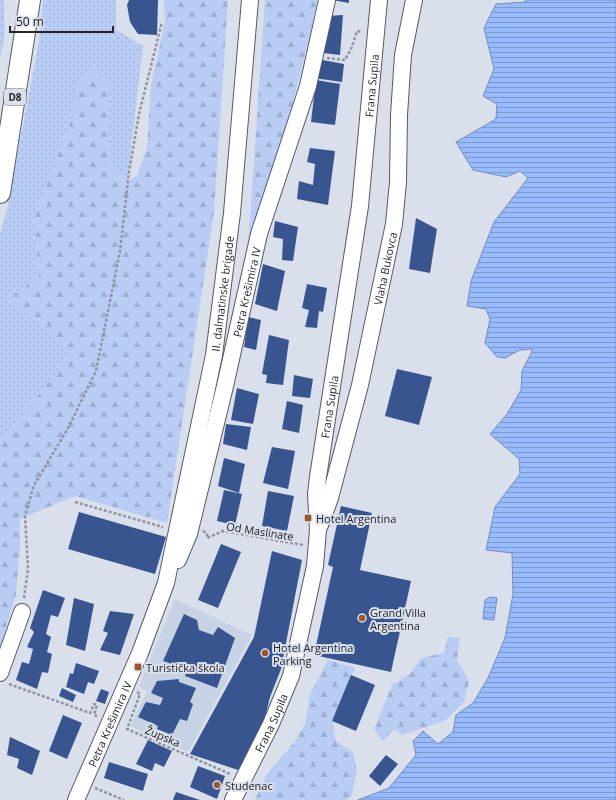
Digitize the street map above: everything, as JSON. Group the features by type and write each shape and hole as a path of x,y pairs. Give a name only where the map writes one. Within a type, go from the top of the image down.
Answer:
{"main road":[{"name":"D8","path":"0,193 30,0"}],"street":[{"name":"II. dalmatinske brigade","path":"166,583 183,532 214,355 226,273 250,0"},
{"name":"Petra Krešimira IV","path":"183,532 225,386 259,234 308,86 327,0"},
{"name":"Frana Supila","path":"233,800 241,780 271,724 291,676 304,621 317,548 318,530 316,494 318,477 360,206 379,0"},
{"name":"Vlaha Bukovca","path":"318,530 330,498 360,385 394,224 398,182 399,115 403,55 414,0"},
{"name":"Petra Krešimira IV","path":"76,800 84,783 106,716 126,686 151,626 166,583"},
{"path":"5,676 22,612"}],"path":[{"path":"22,612 28,569 25,516 34,485 67,430 96,371 120,251 129,172 139,114 162,22"},
{"path":"324,57 345,60 357,31 364,33"},
{"path":"75,502 183,532"},
{"name":"Od Maslinate","path":"183,532 196,537 198,530 207,533 207,538 223,531 317,548"},
{"path":"5,676 9,684 90,713 94,704 97,705 94,715 97,716 101,706"},
{"name":"Župska","path":"126,686 140,694 127,729 218,768 241,780"},
{"path":"84,783 124,800"}],"shaded area":[{"path":"526,0 616,0 616,800 358,800 389,788 416,755 413,741 423,731 438,744 453,732 456,715 473,703 488,678 505,638 513,594 512,553 486,550 495,507 520,474 519,459 490,434 507,414 521,390 522,371 533,349 520,350 505,358 497,357 485,343 490,319 486,309 467,306 471,281 494,222 528,178 520,171 506,177 473,170 456,142 496,119 497,104 483,96 494,69 484,28 496,4 525,2"},
{"path":"490,597 497,598 494,620 483,619 485,600"},
{"path":"175,599 252,635 188,752 130,726 147,692 139,686"}],"green space":[{"path":"0,0 4,0 5,33 0,58"},
{"path":"43,0 116,0 116,30 143,46 127,183 111,167 107,142 107,95 78,82 71,121 34,219 39,276 72,354 0,441 0,232 7,210 39,41"},
{"path":"164,0 228,0 214,212 167,523 75,496 20,519 20,549 16,594 0,647 0,441 72,354 9,299 39,276 34,219 71,121 78,82 94,70 112,86 107,95 107,142 111,167 126,183 137,175 147,148 151,85 165,21"},
{"path":"265,0 317,0 311,31 295,94 248,248"},
{"path":"448,637 460,638 457,660 469,681 464,702 446,720 402,735 394,729 383,741 374,729 392,685 411,673 421,658 444,653"},
{"path":"328,660 355,668 332,721 336,741 353,752 357,772 351,797 346,800 255,800 266,775 294,743 305,724 310,694"}],"building":[{"path":"129,0 158,0 157,35 138,34 130,22 127,5"},
{"path":"332,0 349,0 349,3"},
{"path":"343,15 340,55 323,53 326,16"},
{"path":"317,59 344,64 342,82 314,78"},
{"path":"316,80 340,84 335,125 311,122"},
{"path":"310,148 335,151 328,205 297,199 299,181 313,185 315,164 307,162"},
{"path":"416,218 437,229 430,273 409,269"},
{"path":"275,221 298,227 293,261 282,260 283,239 273,237"},
{"path":"263,264 285,271 277,311 255,304"},
{"path":"307,284 327,288 323,312 319,311 317,328 305,327 309,310 302,308"},
{"path":"248,317 261,320 256,350 244,347"},
{"path":"269,335 289,340 283,385 266,383 267,375 262,374"},
{"path":"397,369 432,377 419,425 385,416"},
{"path":"294,375 313,379 310,398 292,396"},
{"path":"237,388 259,394 253,424 231,420"},
{"path":"287,401 303,405 299,433 282,429"},
{"path":"226,424 251,427 247,450 223,444"},
{"path":"272,447 295,451 288,489 263,483"},
{"path":"224,458 245,464 239,493 218,486"},
{"path":"224,490 242,494 235,525 217,521"},
{"path":"268,491 294,496 287,531 262,526"},
{"name":"Grand Villa Argentina","path":"341,506 372,513 360,570 411,581 391,672 314,655 333,567 328,565"},
{"path":"79,512 166,537 155,574 68,549"},
{"path":"221,544 241,552 218,608 198,600"},
{"name":"Hotel Argentina Parking","path":"272,551 302,560 281,669 270,697 264,722 238,770 190,754 254,637"},
{"path":"43,590 65,598 58,617 51,615 46,634 51,637 47,652 52,654 48,673 42,672 37,689 16,680 22,662 29,664 33,649 27,647 34,632 30,628"},
{"path":"74,598 94,604 85,651 66,645"},
{"path":"110,611 134,614 120,655 100,650 108,633 103,631"},
{"path":"184,614 197,620 199,630 213,635 218,627 235,638 217,688 185,676 187,669 163,661"},
{"path":"76,663 99,671 94,684 88,682 84,694 66,687 70,673 73,674"},
{"path":"351,675 375,685 356,731 332,721"},
{"path":"179,679 179,682 196,688 190,702 193,704 187,721 180,719 172,735 157,729 158,726 138,717 146,702 160,705 163,698 151,693 157,681"},
{"path":"62,688 76,695 73,702 59,696"},
{"path":"101,689 109,692 105,704 96,701"},
{"path":"63,715 82,723 67,759 49,751"},
{"path":"10,737 40,751 32,775 17,768 19,759 7,755"},
{"path":"148,740 172,751 164,767 155,763 152,771 136,764"},
{"path":"386,755 398,764 380,786 369,776"},
{"path":"109,762 148,774 143,791 104,778"},
{"path":"198,766 225,776 217,799 190,787"},
{"path":"176,792 200,800 173,800"}],"place":[{"name":"Hotel Argentina","path":"308,518"},
{"name":"Grand Villa Argentina","path":"362,618"},
{"name":"Hotel Argentina Parking","path":"265,653"},
{"name":"Turistička škola","path":"138,667"},
{"name":"Studenac","path":"217,785"}]}
